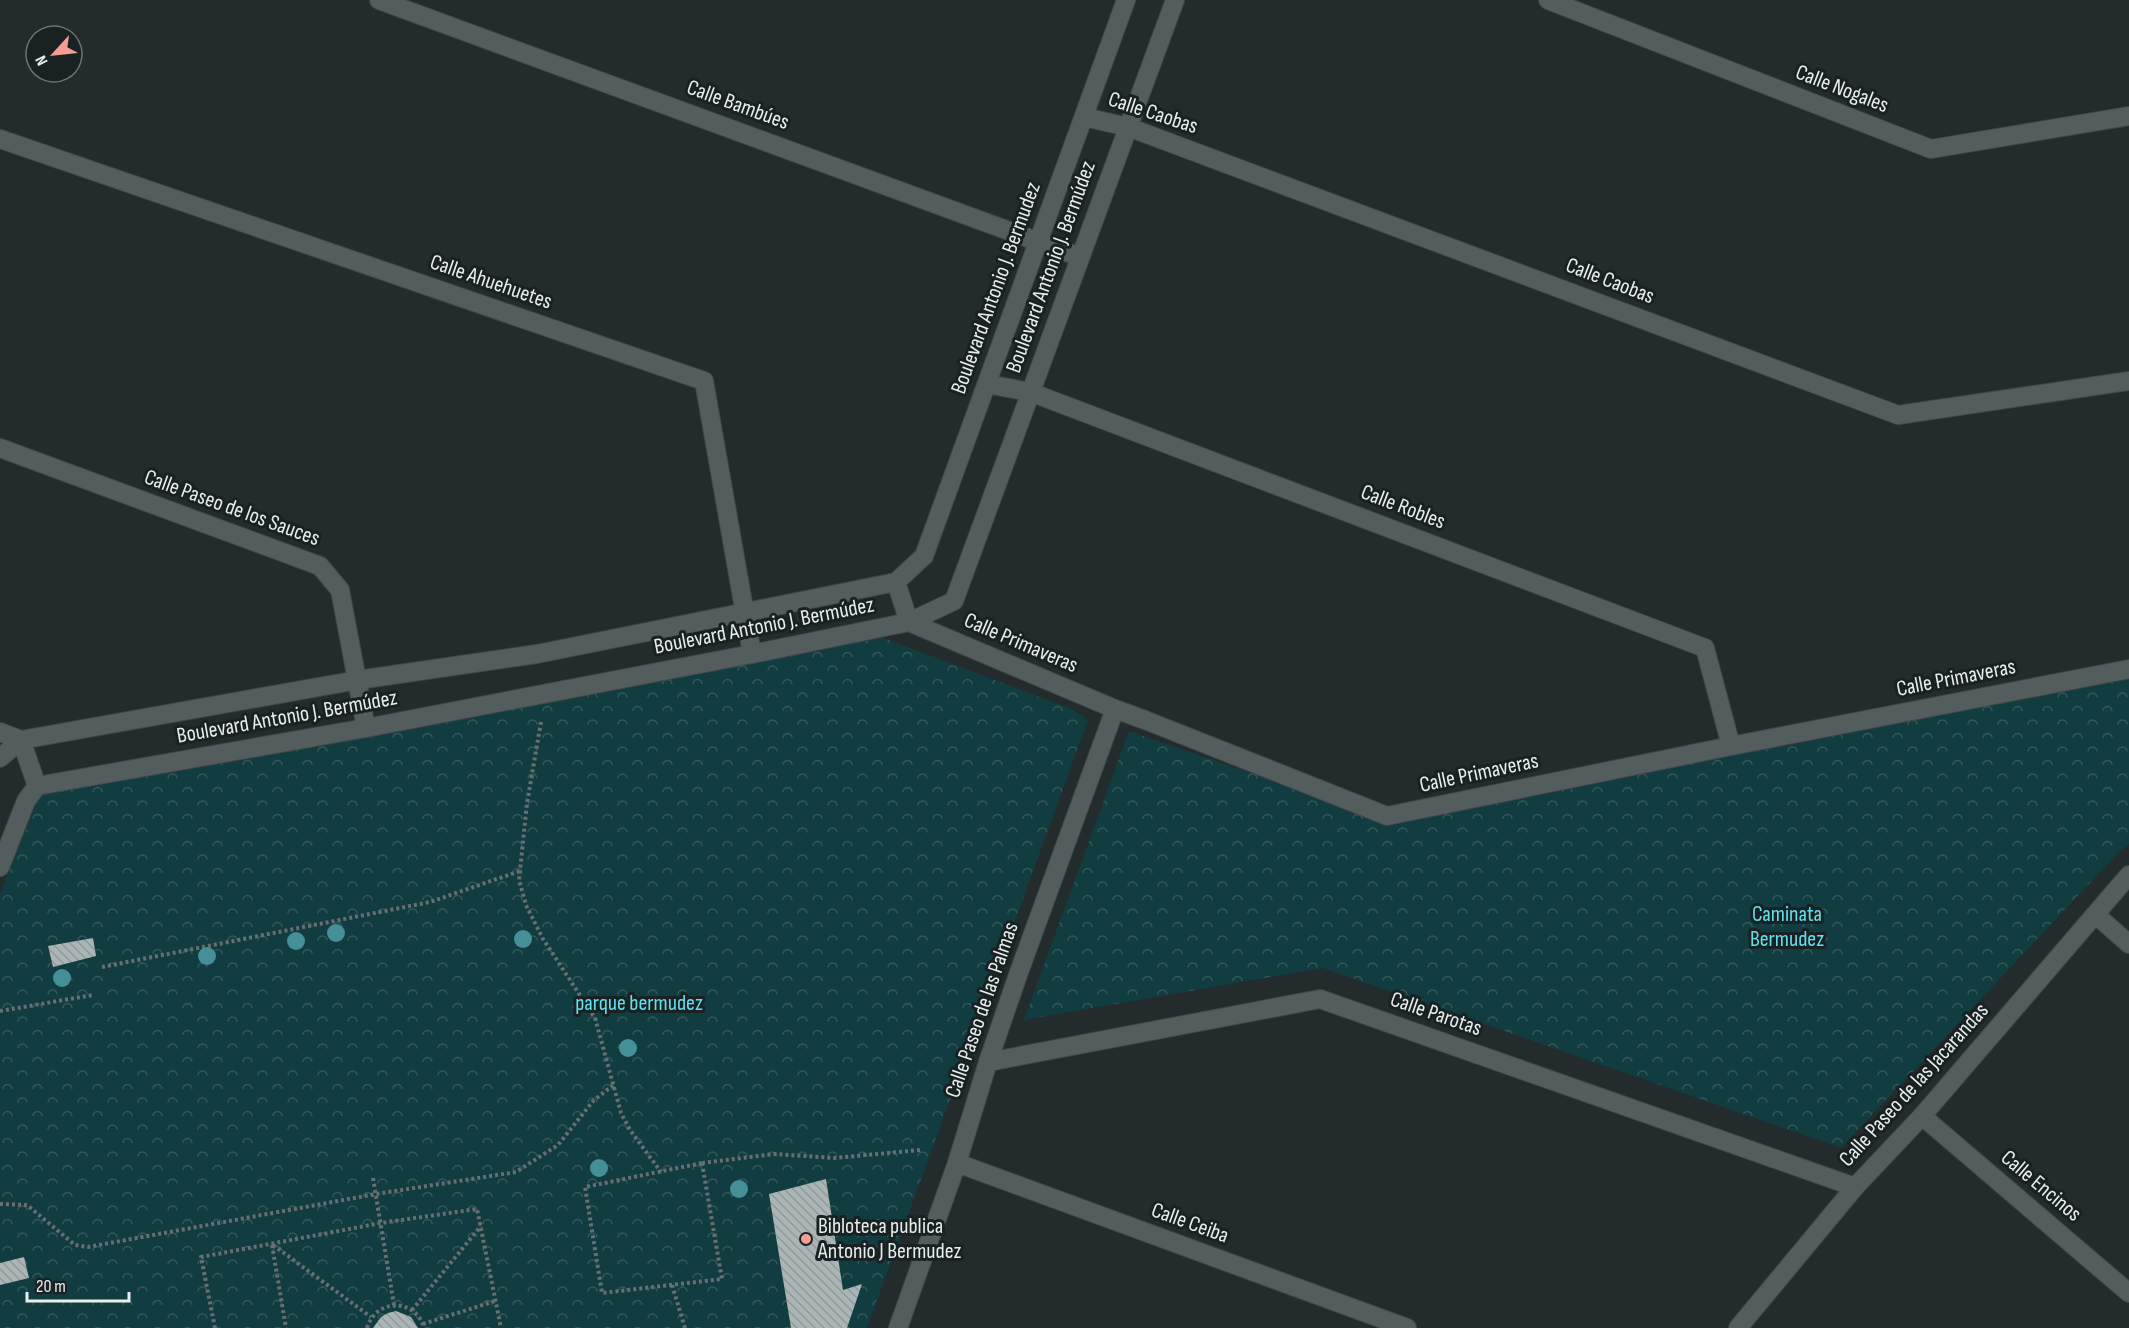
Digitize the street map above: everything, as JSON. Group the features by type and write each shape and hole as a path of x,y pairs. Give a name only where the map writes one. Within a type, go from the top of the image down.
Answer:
{"street":[{"name":"Calle Bambúes","path":"379,0 1080,257"},
{"name":"Boulevard Antonio J. Bermudez","path":"896,582 924,556 1126,0"},
{"name":"Calle Nogales","path":"1548,0 1931,149 2129,116"},
{"name":"Boulevard Antonio J. Bermúdez","path":"37,786 366,728 752,654 909,621 954,601 1128,127 1169,2"},
{"name":"Calle Caobas","path":"1084,117 1128,127 1898,415 2129,381"},
{"name":"Calle Ahuehuetes","path":"0,139 704,381 752,654"},
{"name":"Calle Robles","path":"987,384 1030,392 1705,648 1731,746"},
{"name":"Calle Paseo de los Sauces","path":"0,448 320,566 340,590 366,728"},
{"name":"Boulevard Antonio J. Bermúdez","path":"21,740 358,680 537,654 896,582"},
{"path":"896,582 909,621"},
{"name":"Calle Primaveras","path":"909,621 1115,710 1387,816 1731,746 2129,669"},
{"name":"Calle Paseo de las Palmas","path":"898,1328 957,1163 988,1062 1115,710"},
{"path":"0,732 21,740 37,786 26,801 0,867"},
{"path":"0,758 21,740"},
{"name":"Calle Paseo de las Jacarandas","path":"1738,1328 1855,1187 1922,1116 2129,875"},
{"path":"2096,915 2129,944"},
{"name":"Calle Parotas","path":"988,1062 1320,999 1855,1187"},
{"name":"Calle Encinos","path":"1922,1116 2129,1293"},
{"name":"Calle Ceiba","path":"957,1163 1407,1328"}],"path":[{"path":"543,712 527,803 519,880 526,905 543,939 595,1018 615,1084 621,1113 630,1130 661,1172"},
{"path":"102,967 430,902 520,871"},
{"path":"0,1011 93,995"},
{"path":"0,1204 27,1205 75,1245 88,1247 376,1194 516,1172 558,1145 594,1100 615,1084"},
{"path":"702,1163 722,1279 602,1293 585,1186 702,1163 774,1154 835,1158 920,1150"},
{"path":"373,1178 394,1305"},
{"path":"215,1328 201,1257 381,1223 477,1209 501,1328"},
{"path":"412,1310 481,1226"},
{"path":"272,1244 371,1317"},
{"path":"272,1244 286,1328"},
{"path":"672,1285 685,1328"},
{"path":"367,1328 371,1317 385,1306 394,1305 412,1310 419,1316 424,1326 495,1301"}],"green space":[{"name":"parque bermudez","path":"865,631 1072,709 1088,720 867,1328 0,1328 0,894 46,779"},
{"name":"Caminata Bermudez","path":"2129,667 2129,844 1841,1148 1323,968 1024,1020 1129,731 1362,811"}],"building":[{"path":"93,938 96,956 53,967 48,946"},
{"name":"Bibloteca publica Antonio J Bermudez","path":"826,1179 843,1290 862,1284 847,1328 791,1328 769,1194"},
{"path":"24,1257 29,1278 0,1285 0,1263"},
{"path":"396,1311 411,1317 418,1328 373,1328 381,1317"}],"place":[{"name":"Bibloteca publica Antonio J Bermudez","path":"806,1239"}]}
